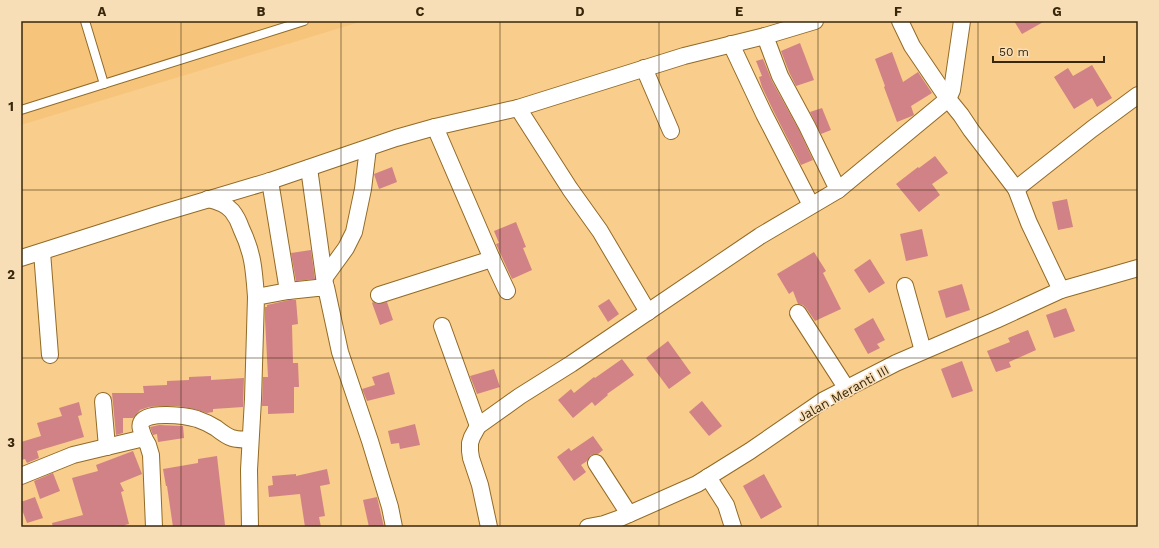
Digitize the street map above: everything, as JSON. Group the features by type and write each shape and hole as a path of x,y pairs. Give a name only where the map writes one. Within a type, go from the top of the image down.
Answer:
{"street":[{"path":"21,258 270,181 435,127 518,108 684,56 766,36 816,21"},
{"path":"900,21 912,46 948,99 1016,189 1029,223 1060,290"},
{"path":"489,527 480,485 470,451 470,443 478,426 520,396 571,364 760,236 838,190 948,99 952,90 962,21"},
{"path":"766,36 780,76 838,190"},
{"path":"731,44 764,114 811,205"},
{"path":"644,68 671,130"},
{"path":"1016,189 1138,95"},
{"path":"518,108 570,189 600,231 648,312"},
{"path":"435,127 507,291"},
{"path":"256,297 325,282 354,232 363,189 368,148"},
{"path":"309,168 325,282 340,352 386,492 394,527"},
{"path":"270,181 288,291"},
{"path":"208,199 224,205 232,210 248,243 254,271 256,297 249,470 250,527"},
{"path":"42,252 50,355"},
{"path":"379,295 492,259"},
{"name":"Jalan Meranti III","path":"588,527 604,524 697,484 750,451 824,400 923,351 996,320 1060,290 1138,268"},
{"path":"905,286 923,351"},
{"path":"798,313 847,389"},
{"path":"442,326 478,426"},
{"path":"103,401 107,447"},
{"path":"154,527 151,455 140,426 143,420 148,417 180,415 209,424 233,438 250,440"},
{"path":"21,476 73,455 144,438"},
{"path":"596,463 629,514"},
{"path":"708,477 726,506 733,527"}],"lane":[{"path":"85,21 104,84"},
{"path":"21,110 304,21"}],"shaded area":[{"path":"21,21 363,21 21,125"}],"building":[{"path":"1014,21 1045,21 1022,34"},
{"path":"800,43 814,80 796,86 781,51"},
{"path":"892,52 903,82 918,72 932,93 911,106 914,115 897,122 875,59"},
{"path":"763,59 772,81 799,130 813,160 801,165 773,110 759,77 762,76 756,61"},
{"path":"1092,65 1112,98 1097,107 1092,98 1074,109 1054,77 1068,68 1073,76"},
{"path":"822,108 831,130 821,134 810,112"},
{"path":"935,156 948,173 932,184 940,195 919,212 896,184"},
{"path":"392,167 397,182 379,189 374,174"},
{"path":"1067,199 1073,227 1058,230 1052,202"},
{"path":"516,222 526,247 523,248 532,270 512,279 496,244 499,243 494,231"},
{"path":"922,229 928,256 906,261 900,234"},
{"path":"311,250 315,279 296,281 291,253"},
{"path":"814,252 826,271 823,273 841,309 815,321 803,305 798,304 793,291 789,294 777,274"},
{"path":"870,259 885,283 869,293 854,270"},
{"path":"962,284 970,310 946,318 938,291"},
{"path":"609,299 619,314 608,322 598,306"},
{"path":"296,300 298,324 292,325 293,363 298,363 299,387 294,387 294,413 268,414 268,406 262,406 263,377 268,377 265,307 267,307 267,305"},
{"path":"387,302 393,320 380,325 372,303 377,304"},
{"path":"1066,308 1075,331 1054,338 1046,315"},
{"path":"873,318 885,340 877,344 880,348 868,354 854,329"},
{"path":"1028,330 1036,350 1009,362 1011,367 996,372 987,351 1010,342 1008,338"},
{"path":"668,341 691,373 669,389 646,358"},
{"path":"622,359 634,375 607,394 608,395 595,406 592,402 573,418 558,400 571,389 574,393 594,377 595,378"},
{"path":"962,361 973,391 952,398 941,369"},
{"path":"494,369 500,387 477,394 470,376"},
{"path":"389,372 395,394 367,401 362,389 375,385 372,377"},
{"path":"211,376 211,380 244,378 243,407 213,409 213,412 207,413 177,406 149,407 140,410 133,418 123,418 123,433 116,435 112,393 144,393 143,386 167,385 167,381 189,380 189,377"},
{"path":"702,401 722,426 709,436 689,412"},
{"path":"79,402 82,415 78,416 84,437 37,451 39,458 27,463 25,459 21,460 21,442 41,436 37,423 62,416 59,408"},
{"path":"415,424 420,445 400,449 399,443 391,444 388,431"},
{"path":"159,425 183,426 184,438 158,442 157,434 153,435 150,427"},
{"path":"593,436 603,450 598,454 591,455 587,461 581,465 586,472 574,481 557,457 569,448 571,451"},
{"path":"133,451 142,474 120,483 124,491 121,492 129,524 125,525 125,527 53,527 52,523 83,515 72,478 98,471 96,465"},
{"path":"217,456 225,525 208,527 173,527 163,469 198,463 198,459"},
{"path":"327,469 330,484 320,486 325,516 319,517 321,527 305,527 300,494 269,497 268,486 273,485 272,476 296,474 296,476"},
{"path":"53,473 60,491 40,499 34,481"},
{"path":"764,474 782,507 761,519 743,486"},
{"path":"35,497 43,518 27,523 21,507 21,502"},
{"path":"377,497 384,527 369,527 363,500"}]}
